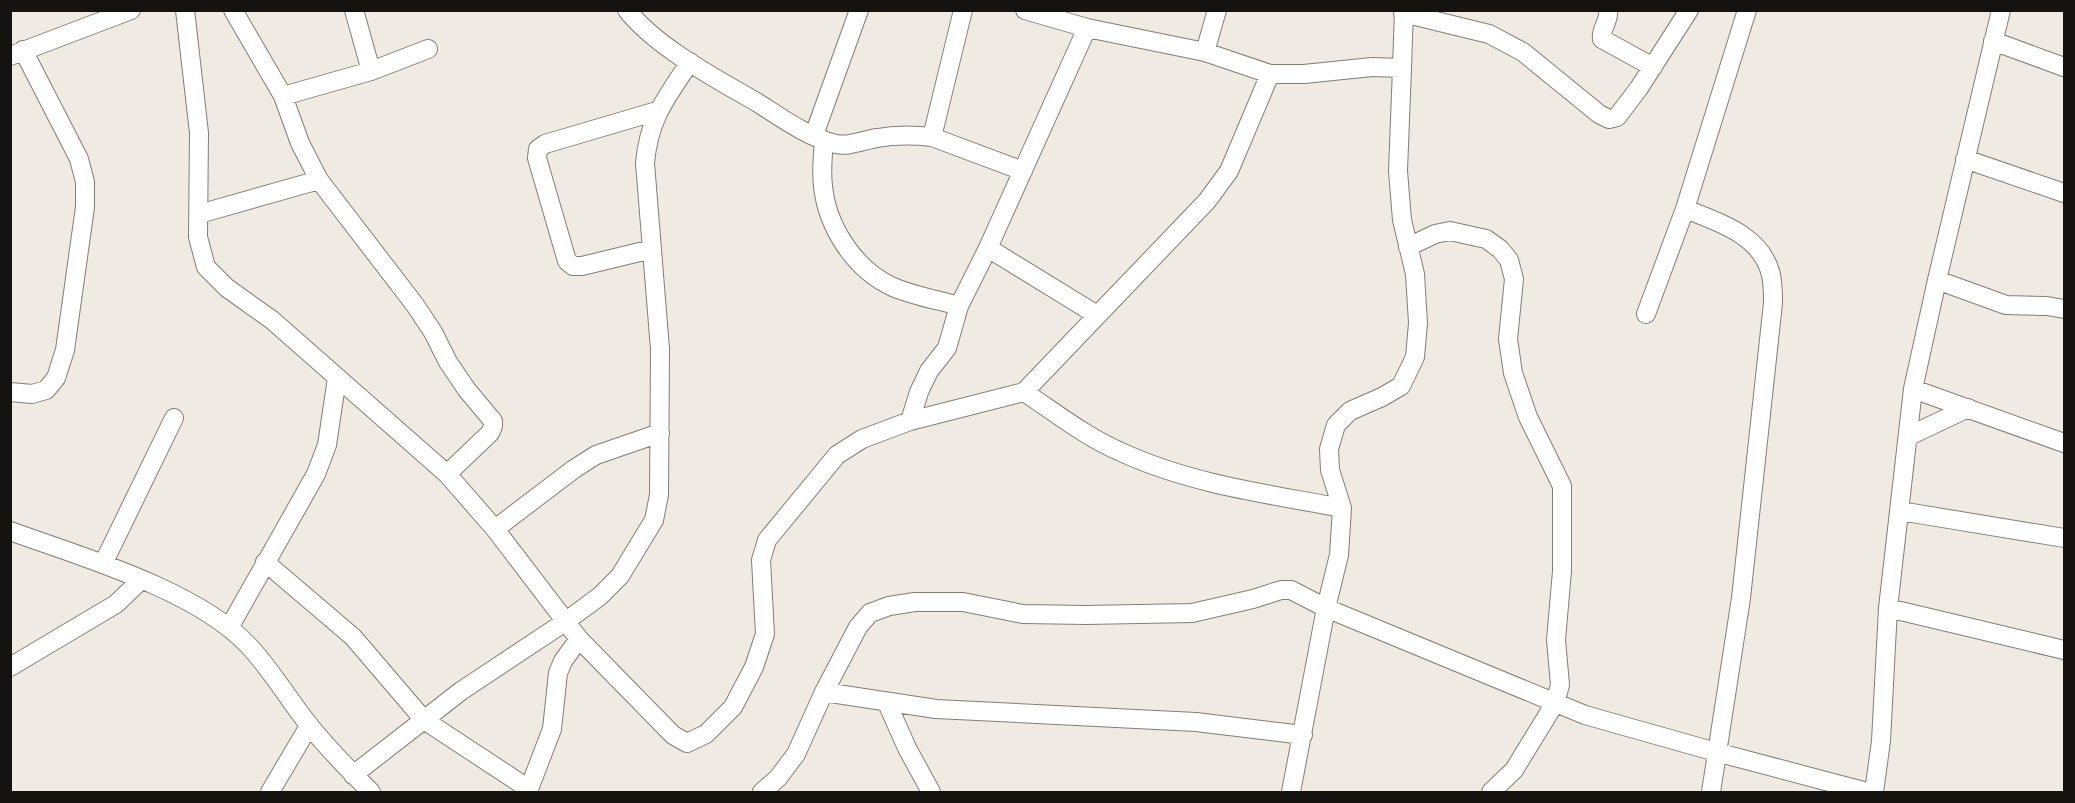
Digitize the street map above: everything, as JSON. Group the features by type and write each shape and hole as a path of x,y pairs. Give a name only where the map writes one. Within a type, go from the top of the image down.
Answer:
{"street":[{"path":"10,392 32,394 46,390 56,378 65,350 85,207 85,182 79,159 17,53 131,10"},
{"path":"185,10 199,133 198,237 206,267 227,288 272,320 447,474 495,529 579,639 673,735 687,743 706,734 733,707 754,667 765,634 761,560 767,540 837,455 862,439 910,421 1024,392 1207,201 1229,171 1270,74"},
{"path":"233,10 283,96 300,143 319,180 415,305 433,332 448,362 467,390 493,421 494,426 490,433 447,474"},
{"path":"354,10 371,70"},
{"path":"627,10 636,22 690,62 819,137 836,144 848,145 878,137 932,137 1023,171"},
{"path":"860,10 819,137 823,188 827,206 849,253 868,272 893,287 959,306"},
{"path":"932,137 963,10"},
{"path":"1025,10 1084,21 1205,52 1270,74 1304,74 1372,67 1402,68"},
{"path":"1205,52 1217,10"},
{"path":"1608,10 1610,14 1601,35 1602,39 1653,67"},
{"path":"1291,792 1326,608 1339,555 1342,508 1330,470 1329,449 1336,425 1350,411 1401,386 1414,357 1418,322 1415,274 1402,220 1398,171 1403,12 1489,34 1515,47 1599,114 1609,118 1617,117 1653,67 1689,10"},
{"path":"1646,314 1684,209 1747,10"},
{"path":"1874,792 1881,741 1888,608 1913,389 2001,10"},
{"path":"910,421 919,392 929,371 947,348 959,306 1023,171 1084,21"},
{"path":"1993,41 2064,67"},
{"path":"283,96 371,70 428,49"},
{"path":"353,774 461,691 600,596 620,576 654,520 659,495 660,349 645,163 647,141 657,111 690,62"},
{"path":"652,249 582,266 573,266 567,261 537,158 538,149 545,144 657,111"},
{"path":"1965,159 2064,193"},
{"path":"198,214 319,180"},
{"path":"1684,209 1745,235 1764,256 1771,274 1773,303 1742,598 1711,792"},
{"path":"1408,247 1435,234 1450,231 1486,239 1500,249 1509,260 1514,279 1508,339 1513,373 1528,417 1562,486 1562,571 1556,640 1560,685 1556,703 1514,770 1491,792"},
{"path":"988,248 1097,315"},
{"path":"1937,280 2006,305 2047,306 2064,309"},
{"path":"229,628 316,474 327,446 337,378"},
{"path":"1913,389 2064,442"},
{"path":"1024,392 1097,440 1122,453 1169,471 1230,486 1342,508"},
{"path":"1909,436 1968,408"},
{"path":"103,564 174,418"},
{"path":"495,529 596,455 660,433"},
{"path":"1900,511 2064,538"},
{"path":"10,531 103,564 212,614 248,644 309,726 371,792"},
{"path":"265,562 353,638 423,720 529,791 552,729 558,673 562,661 579,639"},
{"path":"10,667 116,604 141,580"},
{"path":"762,792 778,778 796,754 824,692 858,627 870,613 915,602 963,602 1023,614 1192,613 1281,590 1291,590 1326,608 1585,715 1867,792"},
{"path":"1888,608 2064,650"},
{"path":"824,692 936,709 1196,722 1303,735"},
{"path":"887,703 907,748 931,792"},
{"path":"270,792 309,726"}]}
